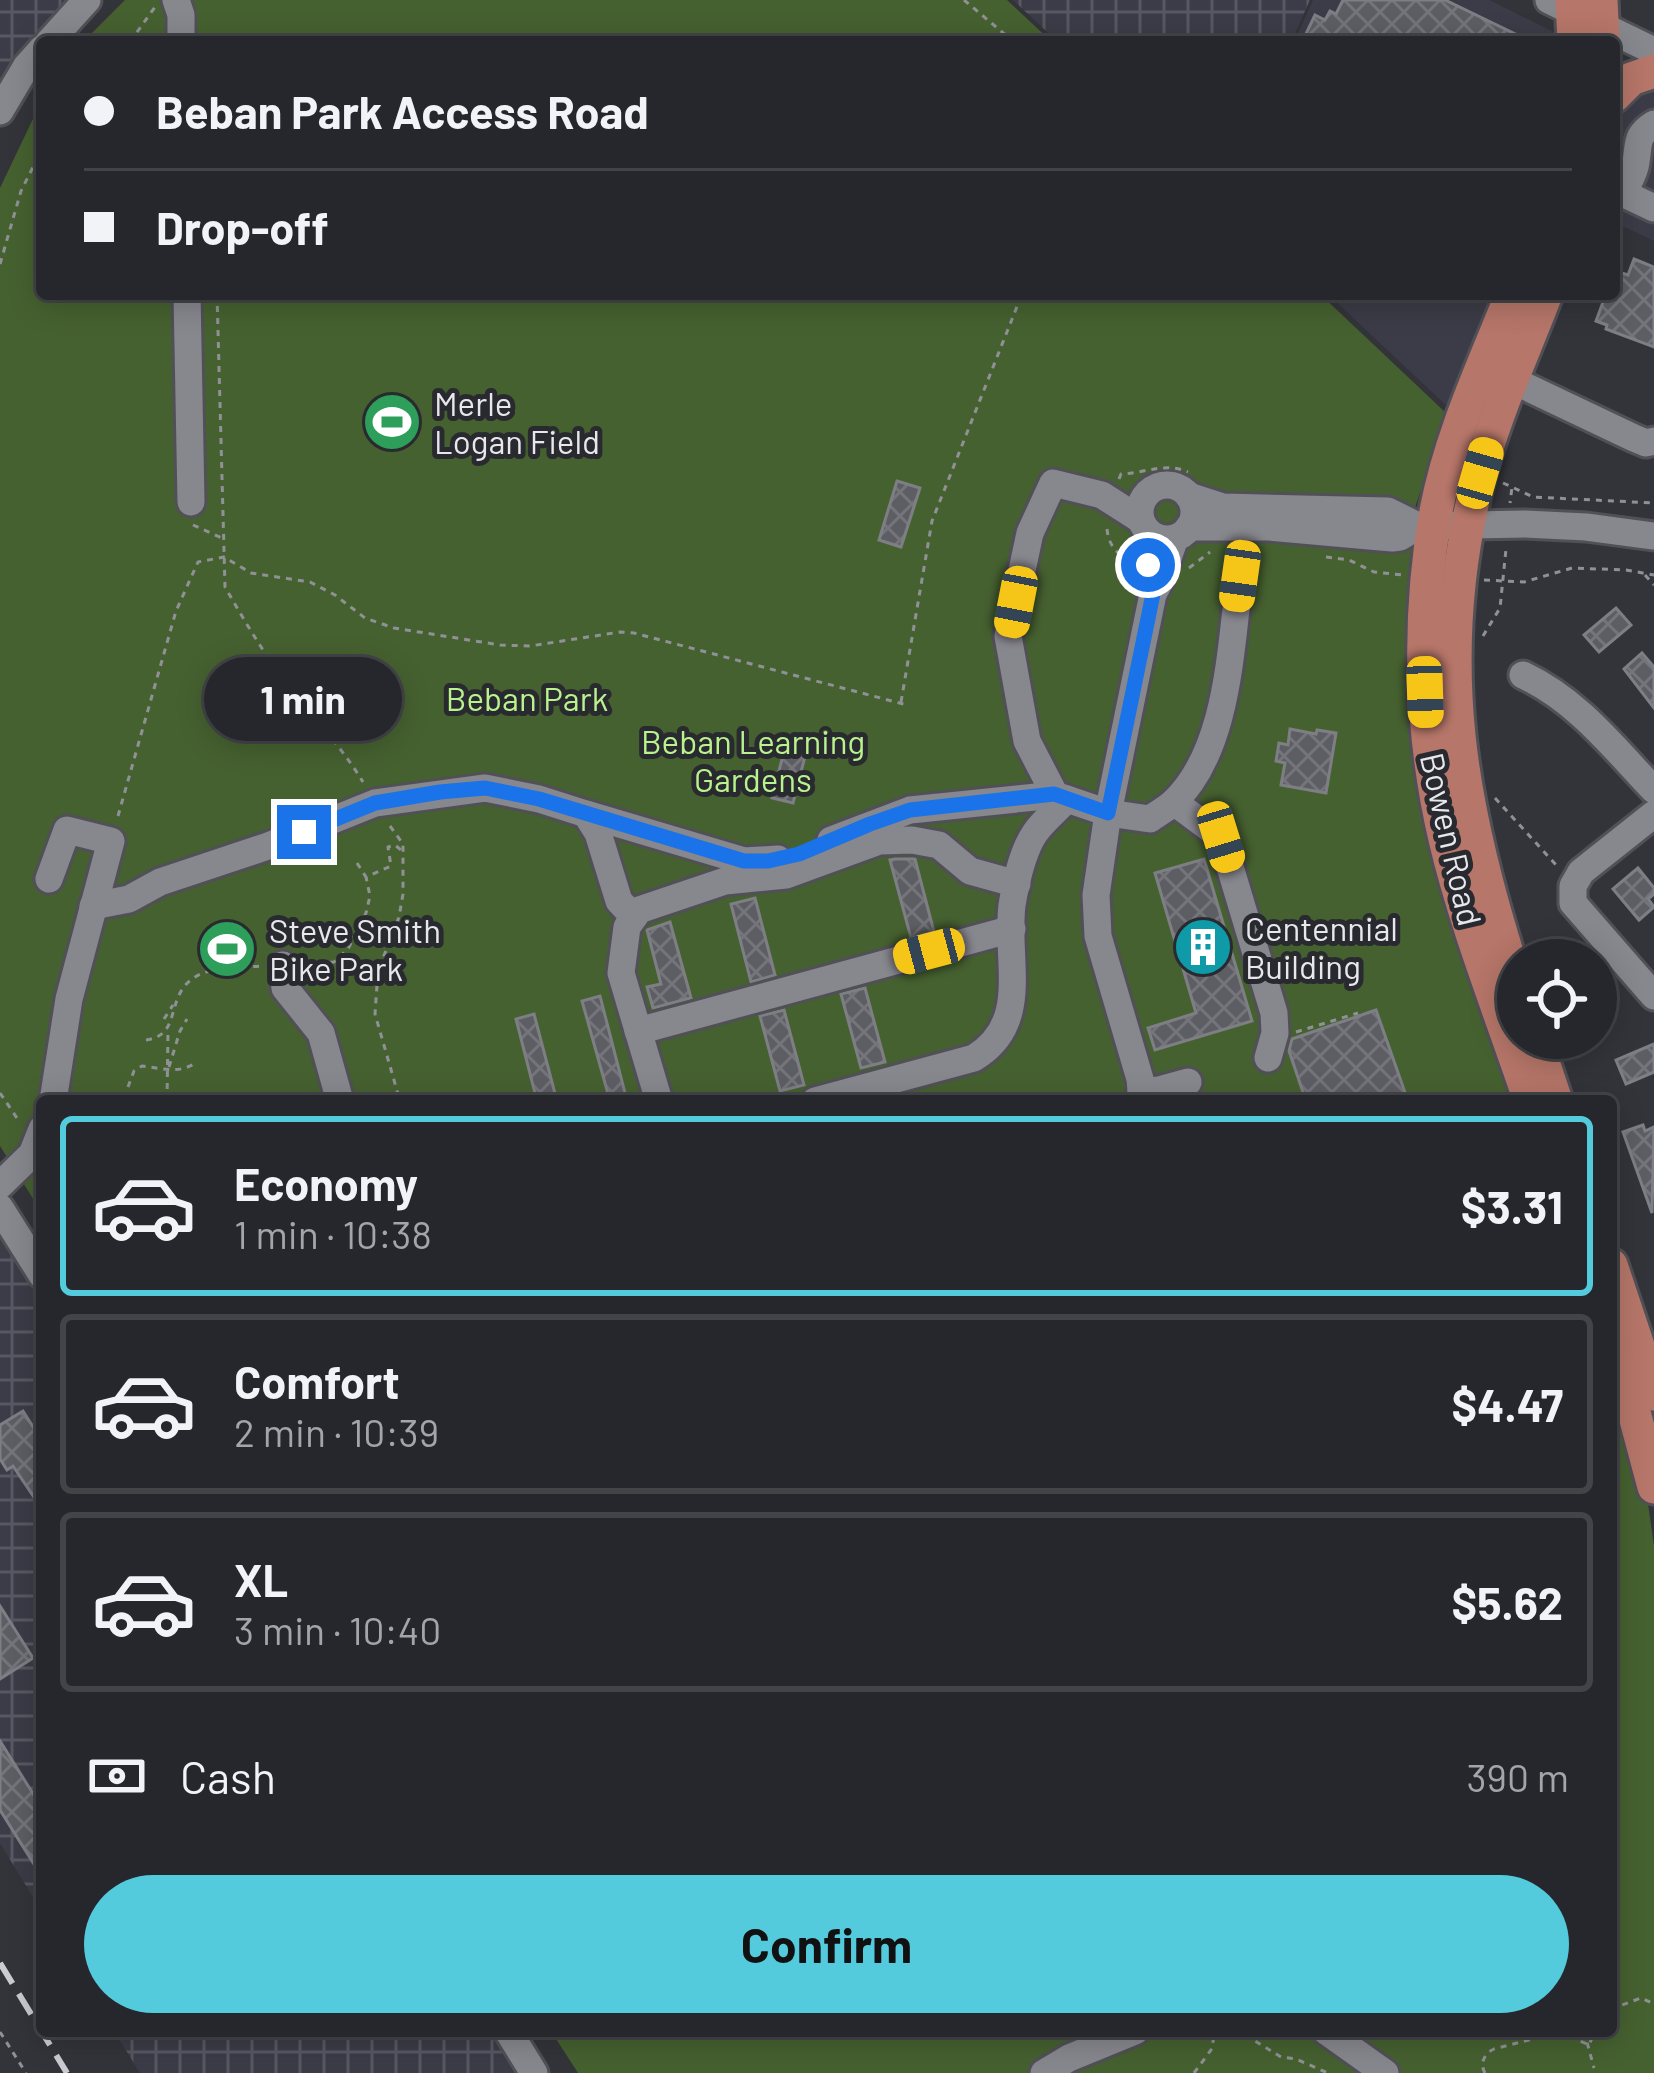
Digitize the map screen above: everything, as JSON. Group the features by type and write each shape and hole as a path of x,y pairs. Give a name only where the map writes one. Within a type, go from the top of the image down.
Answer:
{"main road":[{"path":"1620,90 1631,79 1654,71"},
{"name":"Bowen Road","path":"1510,300 1451,454 1425,606 1424,662 1433,782 1461,895 1528,1095"},
{"name":"Bowen Road","path":"1502,939 1473,834 1460,750 1454,662 1457,605 1440,526 1489,440 1544,300"},
{"path":"1542,1059 1554,1095"},
{"path":"1617,1282 1654,1394"},
{"path":"1617,1360 1654,1487"}],"street":[{"path":"54,36 87,0"},
{"path":"176,0 181,36"},
{"path":"1582,18 1654,51"},
{"path":"0,111 36,56"},
{"path":"1620,190 1636,167 1640,135 1654,124"},
{"path":"1620,191 1654,208"},
{"path":"187,300 191,502"},
{"path":"1512,380 1646,443 1654,441"},
{"path":"1061,797 1027,741 1009,636 1030,533 1053,483 1164,530 1269,526 1392,538 1440,526 1525,524 1586,526 1654,536"},
{"path":"1105,506 1115,489 1170,484 1223,507 1388,512 1440,526"},
{"path":"1152,488 1141,503 1164,530"},
{"path":"1142,1095 1098,936 1096,896 1108,813 1153,594 1148,580 1164,530 1194,509 1189,496"},
{"path":"93,906 129,899 160,882 375,803 485,788 539,799 744,861 799,854 910,810 1061,797 1108,813 1150,820 1174,802 1197,770 1222,712 1240,576"},
{"path":"1523,675 1551,688 1579,710 1654,790"},
{"path":"837,1095 974,1058 994,1046 1012,1000 1012,907 1017,884 1034,834 1061,797"},
{"path":"1174,802 1221,837 1274,1013 1274,1048"},
{"path":"586,814 598,833 619,901 634,917"},
{"path":"1654,814 1581,872 1573,886 1574,903 1654,996"},
{"path":"49,879 67,830 110,841 69,999 54,1095"},
{"path":"657,1095 621,973 627,927 639,910 725,881 786,874 879,841 939,845 970,871 1017,884"},
{"path":"638,1030 1012,928"},
{"path":"283,965 285,988 321,1034 338,1095"},
{"path":"1145,1095 1188,1082"},
{"path":"0,1185 36,1144"},
{"path":"0,1208 36,1265"},
{"path":"512,2037 534,2073"},
{"path":"1044,2073 1120,2037"},
{"path":"1334,2037 1384,2073"}],"path":[{"path":"136,36 159,0"},
{"path":"964,0 1007,36"},
{"path":"0,264 21,191 36,160"},
{"path":"217,300 224,557"},
{"path":"110,841 176,611 198,562 224,557 251,573 310,582 364,618 394,628 530,646 634,633 904,704 932,521 1020,300"},
{"path":"1497,483 1532,497 1654,503"},
{"path":"1510,501 1512,487"},
{"path":"191,502 195,527 224,539"},
{"path":"1105,506 1112,548 1137,562"},
{"path":"1176,570 1190,568 1218,548"},
{"path":"1311,555 1349,560 1374,572 1407,575"},
{"path":"1479,642 1499,608 1505,562"},
{"path":"1482,580 1524,582 1572,568 1654,575"},
{"path":"1644,574 1654,585"},
{"path":"1489,791 1573,886"},
{"path":"357,863 366,878 392,866 388,847 395,844 403,850"},
{"path":"164,1018 174,1003"},
{"path":"1274,1048 1358,1013"},
{"path":"168,1071 187,1019"},
{"path":"167,1095 169,1030"},
{"path":"128,1087 134,1071 142,1066 168,1071 197,1062"},
{"path":"1617,2007 1641,1998 1654,2004"},
{"path":"0,2032 26,2073"},
{"path":"1195,2073 1216,2037"},
{"path":"1248,2037 1281,2057 1328,2073"},
{"path":"1485,2073 1483,2061 1490,2051 1535,2037"},
{"path":"1574,2037 1589,2045"},
{"path":"1586,2037 1594,2068"},
{"path":"1589,2045 1592,2037"}],"shaded area":[{"path":"0,0 77,0 46,36 36,36 36,48 0,90"},
{"path":"1013,0 1310,0 1294,36 1052,36"},
{"path":"1313,0 1489,0 1556,33 1556,36 1297,36"},
{"path":"1654,89 1654,241 1620,225 1620,115 1628,104"},
{"path":"1334,300 1491,300 1449,408"},
{"path":"0,1232 36,1289 36,1902 0,1843"},
{"path":"118,2037 496,2037 518,2073 140,2073"}],"green space":[{"path":"125,0 1007,0 1046,36 89,36"},
{"name":"Beban Park","path":"36,113 36,300 1326,300 1446,413 1411,520 1418,700 1497,1023 1497,1059 1506,1059 1515,1095 36,1095 36,1203 0,1146 0,188"},
{"path":"1617,1397 1644,1476 1654,1546 1654,2073 578,2073 555,2037 1617,2037"}],"building":[{"path":"1343,0 1445,0 1520,36 1305,36 1315,15 1325,20 1330,11 1336,14"},
{"path":"1634,259 1654,267 1654,347 1596,321 1604,300 1620,300 1620,272 1628,275"},
{"path":"897,481 920,488 901,547 879,540"},
{"path":"1616,608 1631,625 1599,652 1584,635"},
{"path":"1642,653 1654,667 1654,708 1624,669"},
{"path":"1290,729 1336,733 1326,793 1281,785 1285,763 1276,761 1279,743 1288,745"},
{"path":"788,736 809,741 793,803 772,798"},
{"path":"915,859 934,932 911,938 890,860"},
{"name":"Centennial Building","path":"1204,859 1252,1021 1155,1050 1148,1028 1196,1013 1155,873"},
{"path":"1638,868 1654,888 1648,899 1654,907 1639,920 1613,889"},
{"path":"755,898 775,975 751,982 731,904"},
{"path":"670,922 691,998 653,1008 647,987 661,984 647,930"},
{"path":"865,988 885,1062 861,1068 841,994"},
{"path":"600,996 625,1095 608,1095 582,1001"},
{"path":"784,1010 804,1085 780,1091 760,1016"},
{"path":"1376,1010 1406,1095 1304,1095 1289,1051 1292,1039"},
{"path":"534,1014 555,1095 535,1095 516,1019"},
{"path":"1654,1044 1654,1072 1626,1084 1616,1060"},
{"path":"1643,1125 1645,1131 1654,1127 1652,1213 1623,1132"},
{"path":"23,1411 36,1432 36,1500 13,1466 7,1470 0,1459 0,1425"},
{"path":"0,1606 33,1658 0,1679"},
{"path":"0,1741 36,1798 36,1867 0,1810"}],"railway":[{"path":"0,1963 36,2022"},
{"path":"45,2037 67,2073"}],"place":[{"name":"Merle Logan Field","path":"392,422"},
{"name":"Centennial Building","path":"1203,947"},
{"name":"Steve Smith Bike Park","path":"227,949"}],"route":[{"path":"304,832 375,803 485,788 539,799 744,861 768,861 799,854 910,810 1054,794 1108,813 1153,594 1148,565"}],"park label":[{"name":"Beban Learning Gardens","path":"753,760"}]}
